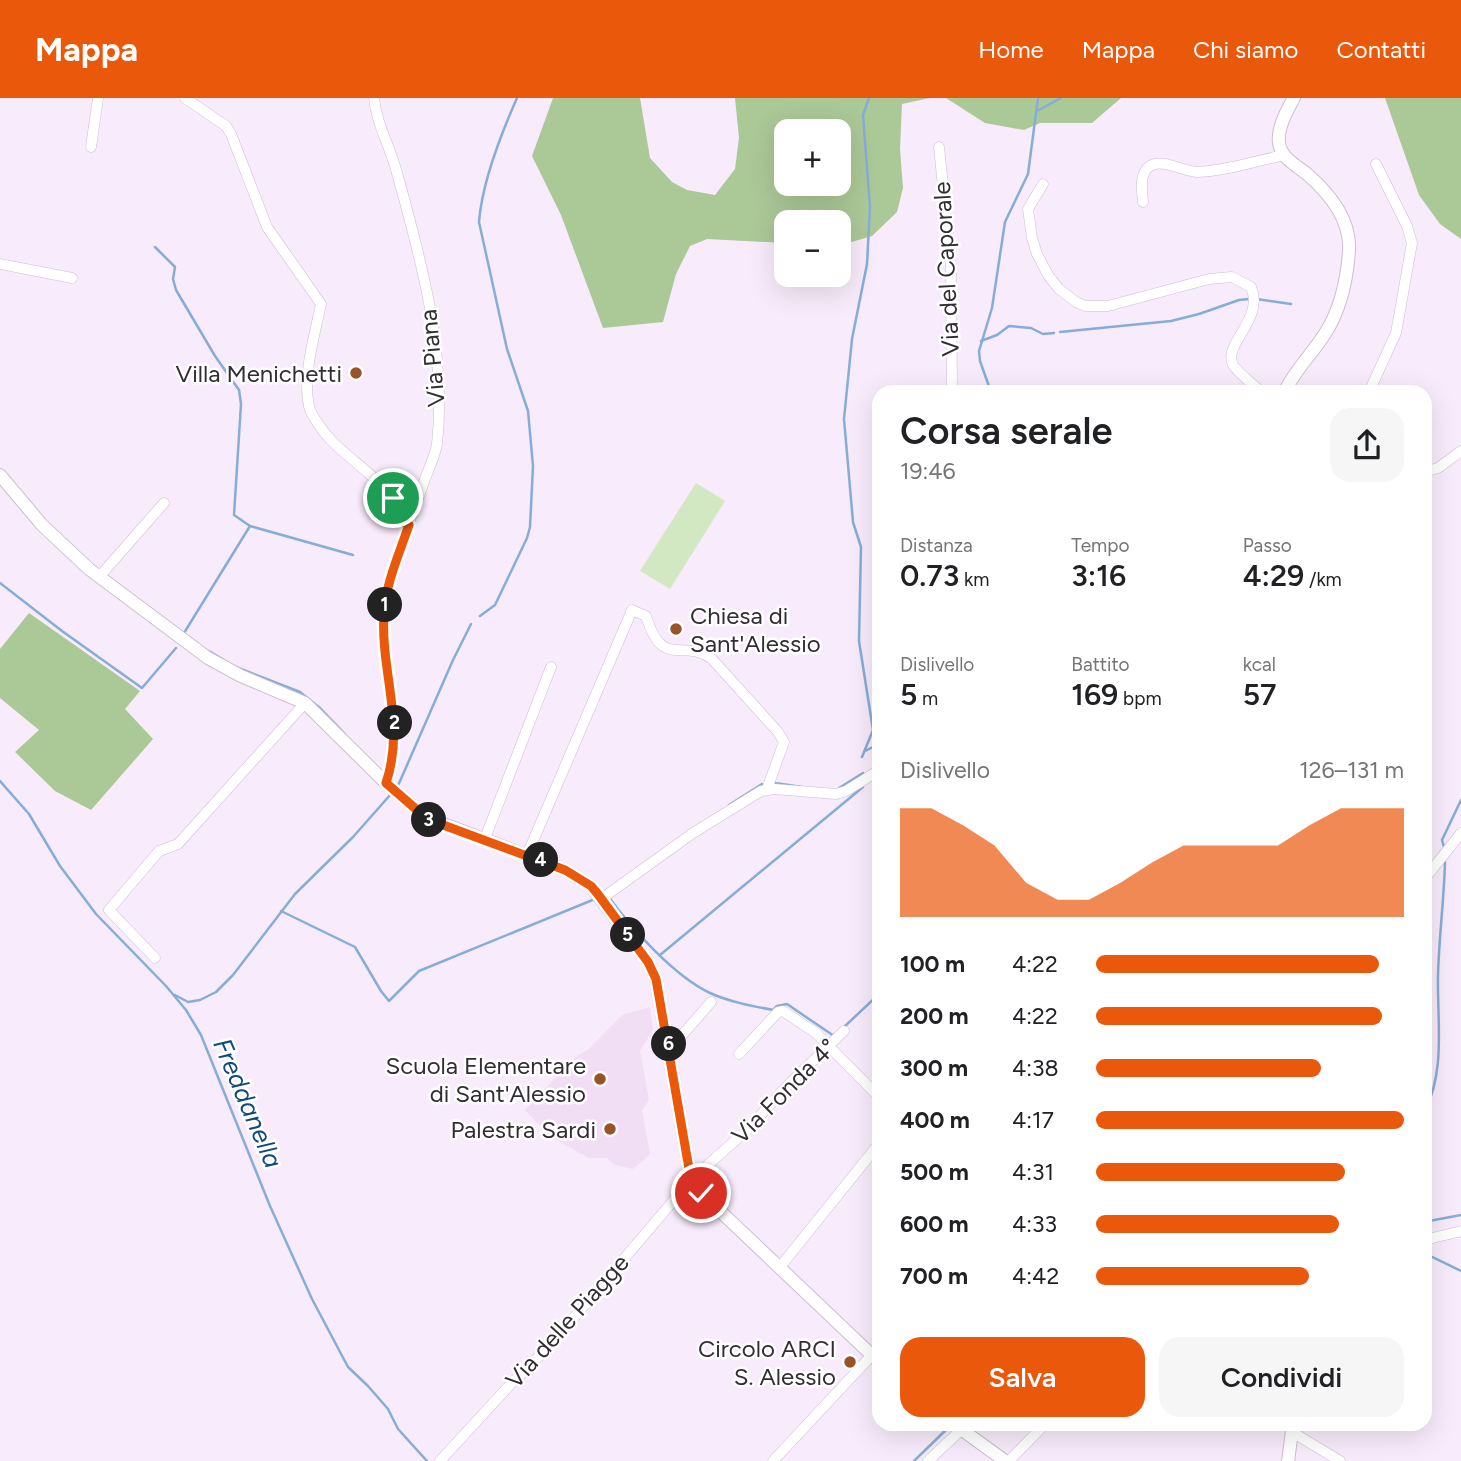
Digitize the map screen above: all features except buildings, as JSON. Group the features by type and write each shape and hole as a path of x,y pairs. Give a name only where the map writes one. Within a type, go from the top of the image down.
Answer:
{"street":[{"path":"91,147 98,98"},
{"path":"185,98 226,126 267,227 321,304 309,366 309,409 337,447 393,498 400,521 409,525"},
{"name":"Via Piana","path":"374,98 376,119 392,153 422,262 439,376 437,446 392,573 384,614 395,727 386,783"},
{"path":"1288,385 1296,369 1326,333 1341,301 1349,248 1343,220 1328,195 1284,155 1279,142 1285,113 1294,98"},
{"name":"Via del Caporale","path":"939,147 951,266 952,385"},
{"path":"1143,202 1144,172 1154,164 1196,172 1284,155"},
{"path":"1372,385 1396,333 1412,243 1407,226 1376,164"},
{"path":"1042,184 1028,209 1037,254 1059,289 1076,302 1098,307 1108,306 1185,284 1233,277 1251,287 1256,298 1254,311 1231,355 1233,364 1255,385"},
{"path":"0,264 72,278"},
{"path":"1432,470 1461,451"},
{"path":"0,475 41,525 99,577 208,658 241,676 304,703 425,817 579,877 603,895 653,972 660,995 691,1180 701,1193 872,1355"},
{"path":"99,577 164,503"},
{"path":"527,855 632,610 646,616 657,642 668,649 674,652 698,652 712,659 778,733 784,741 767,789"},
{"path":"484,841 551,667"},
{"path":"155,958 108,910 159,851 178,844 304,703"},
{"path":"603,895 693,833 767,789 836,794 872,775"},
{"path":"1432,870 1461,833"},
{"path":"669,1046 677,1041 711,1003"},
{"path":"739,1054 775,1014 783,1011 816,1033 872,1090"},
{"name":"Via Fonda 4°","path":"691,1180 748,1129 788,1085 844,1031"},
{"path":"780,1267 872,1152"},
{"name":"Via delle Piagge","path":"440,1461 554,1341 691,1180"},
{"path":"1432,1238 1461,1231"},
{"path":"773,1461 872,1361"},
{"path":"928,1461 954,1431"},
{"path":"964,1431 1009,1459 1038,1431"},
{"path":"1288,1461 1293,1431"},
{"path":"1297,1431 1340,1461"}],"shaded area":[{"name":"Scuola Elementare di Sant'Alessio","path":"650,1007 653,1030 640,1051 649,1100 642,1110 650,1154 633,1169 615,1165 607,1158 589,1158 551,1137 525,1110 574,1058 589,1049 622,1015"}],"green space":[{"path":"553,98 640,98 650,158 672,182 687,190 715,195 735,169 739,138 735,98 930,98 902,104 900,149 903,188 897,212 872,236 851,242 851,210 774,210 774,242 707,239 690,246 676,274 663,322 603,328 561,215 532,156"},
{"path":"946,98 1121,98 1092,123 1040,123 1024,130 985,123"},
{"path":"1385,98 1461,98 1461,239 1440,224 1419,195"},
{"path":"696,483 725,501 670,589 640,571"},
{"path":"29,613 140,691 125,709 153,739 91,810 55,791 15,752 39,730 0,698 0,649"}],"waterway":[{"path":"480,616 495,605 530,527 533,466 528,411 507,349 479,222 488,175 517,98"},
{"path":"869,98 863,115 870,207 867,264 852,339 844,419 853,522 861,547 859,641 872,724"},
{"path":"989,385 979,351 992,308 1005,222 1028,174 1038,98"},
{"path":"1037,111 1061,98"},
{"path":"155,247 175,267 173,279 176,290 215,356 239,390 241,404 234,515 250,526 353,555"},
{"path":"1060,332 1171,321 1249,299"},
{"path":"1256,299 1291,304"},
{"path":"981,341 997,335 1009,326 1031,328 1043,334 1054,333"},
{"path":"186,635 184,633 250,526"},
{"path":"0,583 142,688 176,648"},
{"path":"397,788 471,624"},
{"path":"209,651 224,660"},
{"path":"236,667 300,692 345,734"},
{"path":"862,757 872,732"},
{"path":"865,751 872,748"},
{"path":"839,788 863,773"},
{"name":"Freddanella","path":"0,781 29,814 60,866 96,914 186,1010 201,1035 270,1206 312,1299 348,1367 388,1409 398,1429 427,1461"},
{"path":"775,783 802,787"},
{"path":"729,805 762,784"},
{"path":"660,955 863,787"},
{"path":"175,995 188,1002 200,1000 216,992 233,975 295,894 353,837 391,794"},
{"path":"1444,847 1442,840 1461,800"},
{"path":"1432,1093 1438,1063 1438,975 1445,862"},
{"path":"608,896 654,950 696,985 718,996 757,1007 773,1010 777,1006 787,1004 834,1036"},
{"path":"281,911 355,947 389,1001 419,971 595,899"},
{"path":"844,1027 872,1001"},
{"path":"1432,1220 1461,1215"},
{"path":"1432,1257 1461,1271"},
{"path":"914,1461 945,1431"}],"place":[{"name":"Villa Menichetti","path":"356,373"},
{"name":"Chiesa di Sant'Alessio","path":"676,629"},
{"name":"Scuola Elementare di Sant'Alessio","path":"600,1079"},
{"name":"Palestra Sardi","path":"610,1129"},
{"name":"Circolo ARCI S. Alessio","path":"850,1362"}],"route":[{"path":"393,498 400,521 409,525 392,573 384,614 395,727 386,783 425,817 565,870 579,877 597,893 648,962 656,979 691,1180 701,1193"}]}
